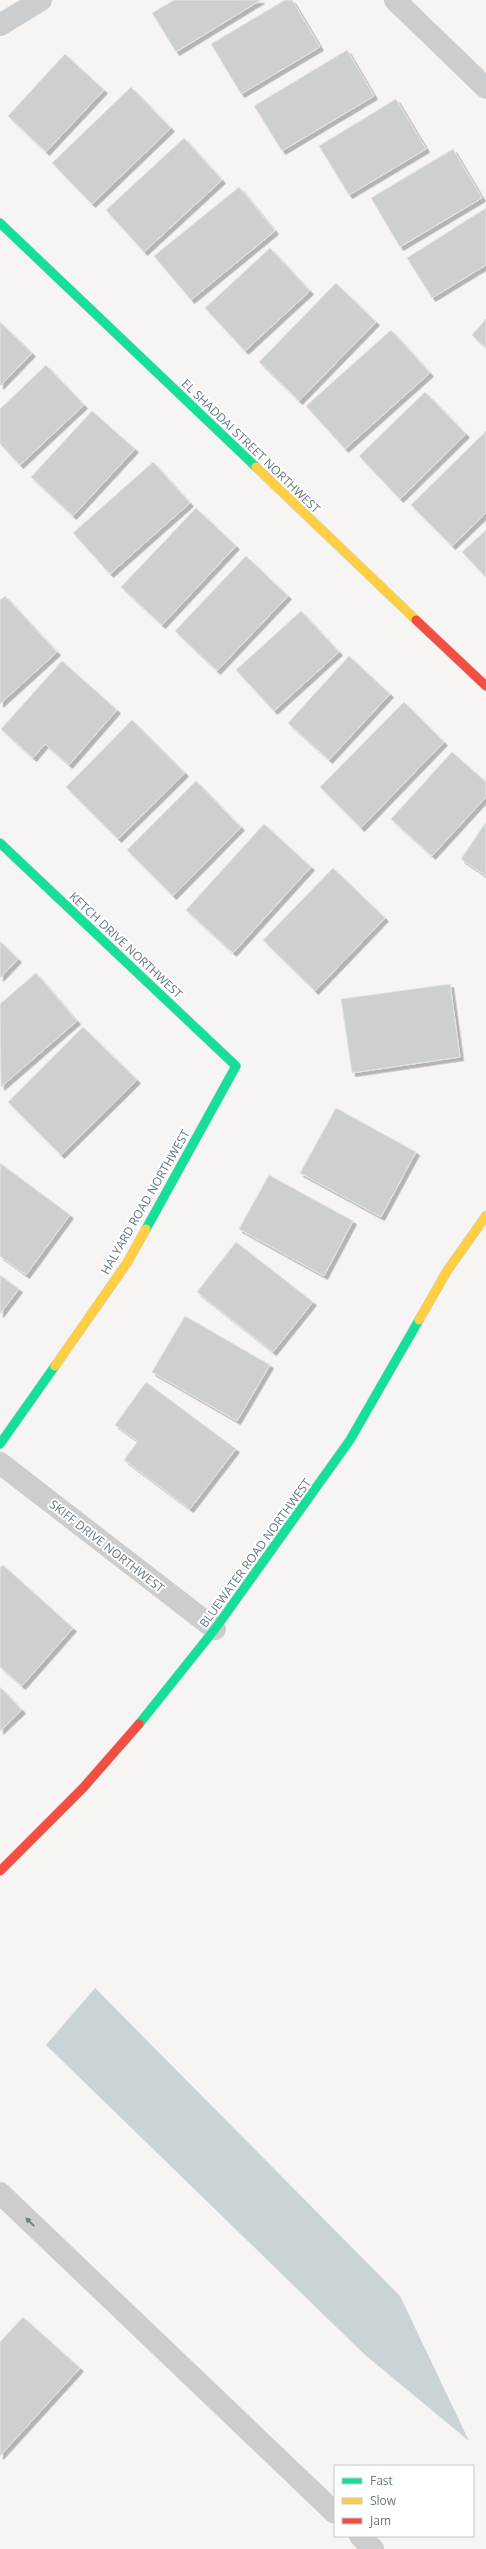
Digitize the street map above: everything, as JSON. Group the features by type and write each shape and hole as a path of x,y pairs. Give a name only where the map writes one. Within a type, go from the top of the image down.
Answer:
{"street":[{"path":"0,25 41,0"},
{"path":"395,0 486,88"},
{"name":"EL SHADDAI STREET NORTHWEST","path":"0,223 486,686"},
{"name":"KETCH DRIVE NORTHWEST","path":"0,842 236,1066"},
{"name":"HALYARD ROAD NORTHWEST","path":"0,1444 127,1263 236,1066"},
{"name":"BLUEWATER ROAD NORTHWEST","path":"0,1872 83,1788 160,1700 215,1628 350,1440 447,1271 486,1216"},
{"name":"SKIFF DRIVE NORTHWEST","path":"0,1463 215,1628"},
{"path":"0,2193 334,2512"},
{"path":"361,2537 373,2549"}],"shaded area":[{"path":"95,1988 400,2296 469,2441 364,2354 46,2045"}],"building":[{"path":"174,0 261,0 176,52 152,13"},
{"path":"285,0 292,0 320,47 241,94 211,44"},
{"path":"347,50 374,96 282,151 254,106"},
{"path":"65,54 104,90 46,152 8,116"},
{"path":"131,87 171,128 92,204 52,163"},
{"path":"396,99 426,149 349,195 319,146"},
{"path":"184,138 222,180 144,252 106,210"},
{"path":"453,149 482,198 400,247 371,198"},
{"path":"239,187 275,231 191,300 154,256"},
{"path":"486,208 486,265 432,298 407,258"},
{"path":"270,248 310,291 245,351 205,308"},
{"path":"336,283 376,322 299,401 259,362"},
{"path":"486,319 486,348 472,335"},
{"path":"0,322 32,353 0,386"},
{"path":"391,330 430,373 345,449 306,406"},
{"path":"46,365 84,405 20,465 0,444 0,409"},
{"path":"425,392 466,434 400,499 359,456"},
{"path":"92,411 135,449 73,516 31,477"},
{"path":"486,431 486,513 452,546 411,505"},
{"path":"153,462 190,503 110,574 73,533"},
{"path":"196,508 236,546 162,625 121,587"},
{"path":"486,530 486,577 462,552"},
{"path":"246,556 288,596 217,671 175,631"},
{"path":"5,596 57,652 0,704 0,600"},
{"path":"301,611 339,652 274,711 236,670"},
{"path":"349,656 390,694 329,760 288,723"},
{"path":"62,661 117,710 69,765 45,744 33,758 1,729"},
{"path":"404,702 444,742 361,828 320,787"},
{"path":"132,720 185,773 118,839 66,787"},
{"path":"452,752 486,782 486,797 432,856 391,819"},
{"path":"196,781 241,827 173,896 127,850"},
{"path":"486,822 486,876 461,859"},
{"path":"264,824 311,867 233,953 186,910"},
{"path":"333,868 385,918 315,991 263,940"},
{"path":"0,941 18,959 0,978"},
{"path":"36,973 77,1021 1,1087 0,1004"},
{"path":"450,984 460,1057 352,1073 341,999"},
{"path":"83,1027 137,1080 61,1155 8,1102"},
{"path":"336,1108 416,1152 381,1217 300,1173"},
{"path":"0,1163 70,1215 26,1275 0,1256"},
{"path":"269,1175 353,1221 324,1276 239,1229"},
{"path":"236,1242 313,1302 273,1352 197,1292"},
{"path":"0,1275 19,1289 0,1314"},
{"path":"185,1316 270,1365 237,1421 152,1372"},
{"path":"146,1382 236,1449 190,1509 124,1460 138,1441 115,1425"},
{"path":"3,1565 73,1628 22,1686 0,1667 0,1568"},
{"path":"0,1687 22,1710 0,1731"},
{"path":"23,2317 80,2368 0,2456 0,2342"}],"traffic: fast":[{"path":"0,223 256,467"},
{"path":"0,843 236,1066 146,1229"},
{"path":"139,1724 215,1629 350,1440 419,1320"},
{"path":"0,1444 55,1366"}],"traffic: slow":[{"path":"256,467 416,620"},
{"path":"419,1320 447,1271 486,1216"},
{"path":"55,1366 127,1263 146,1229"}],"traffic: jam":[{"path":"416,620 486,686"},
{"path":"0,1871 83,1788 139,1724"}]}
